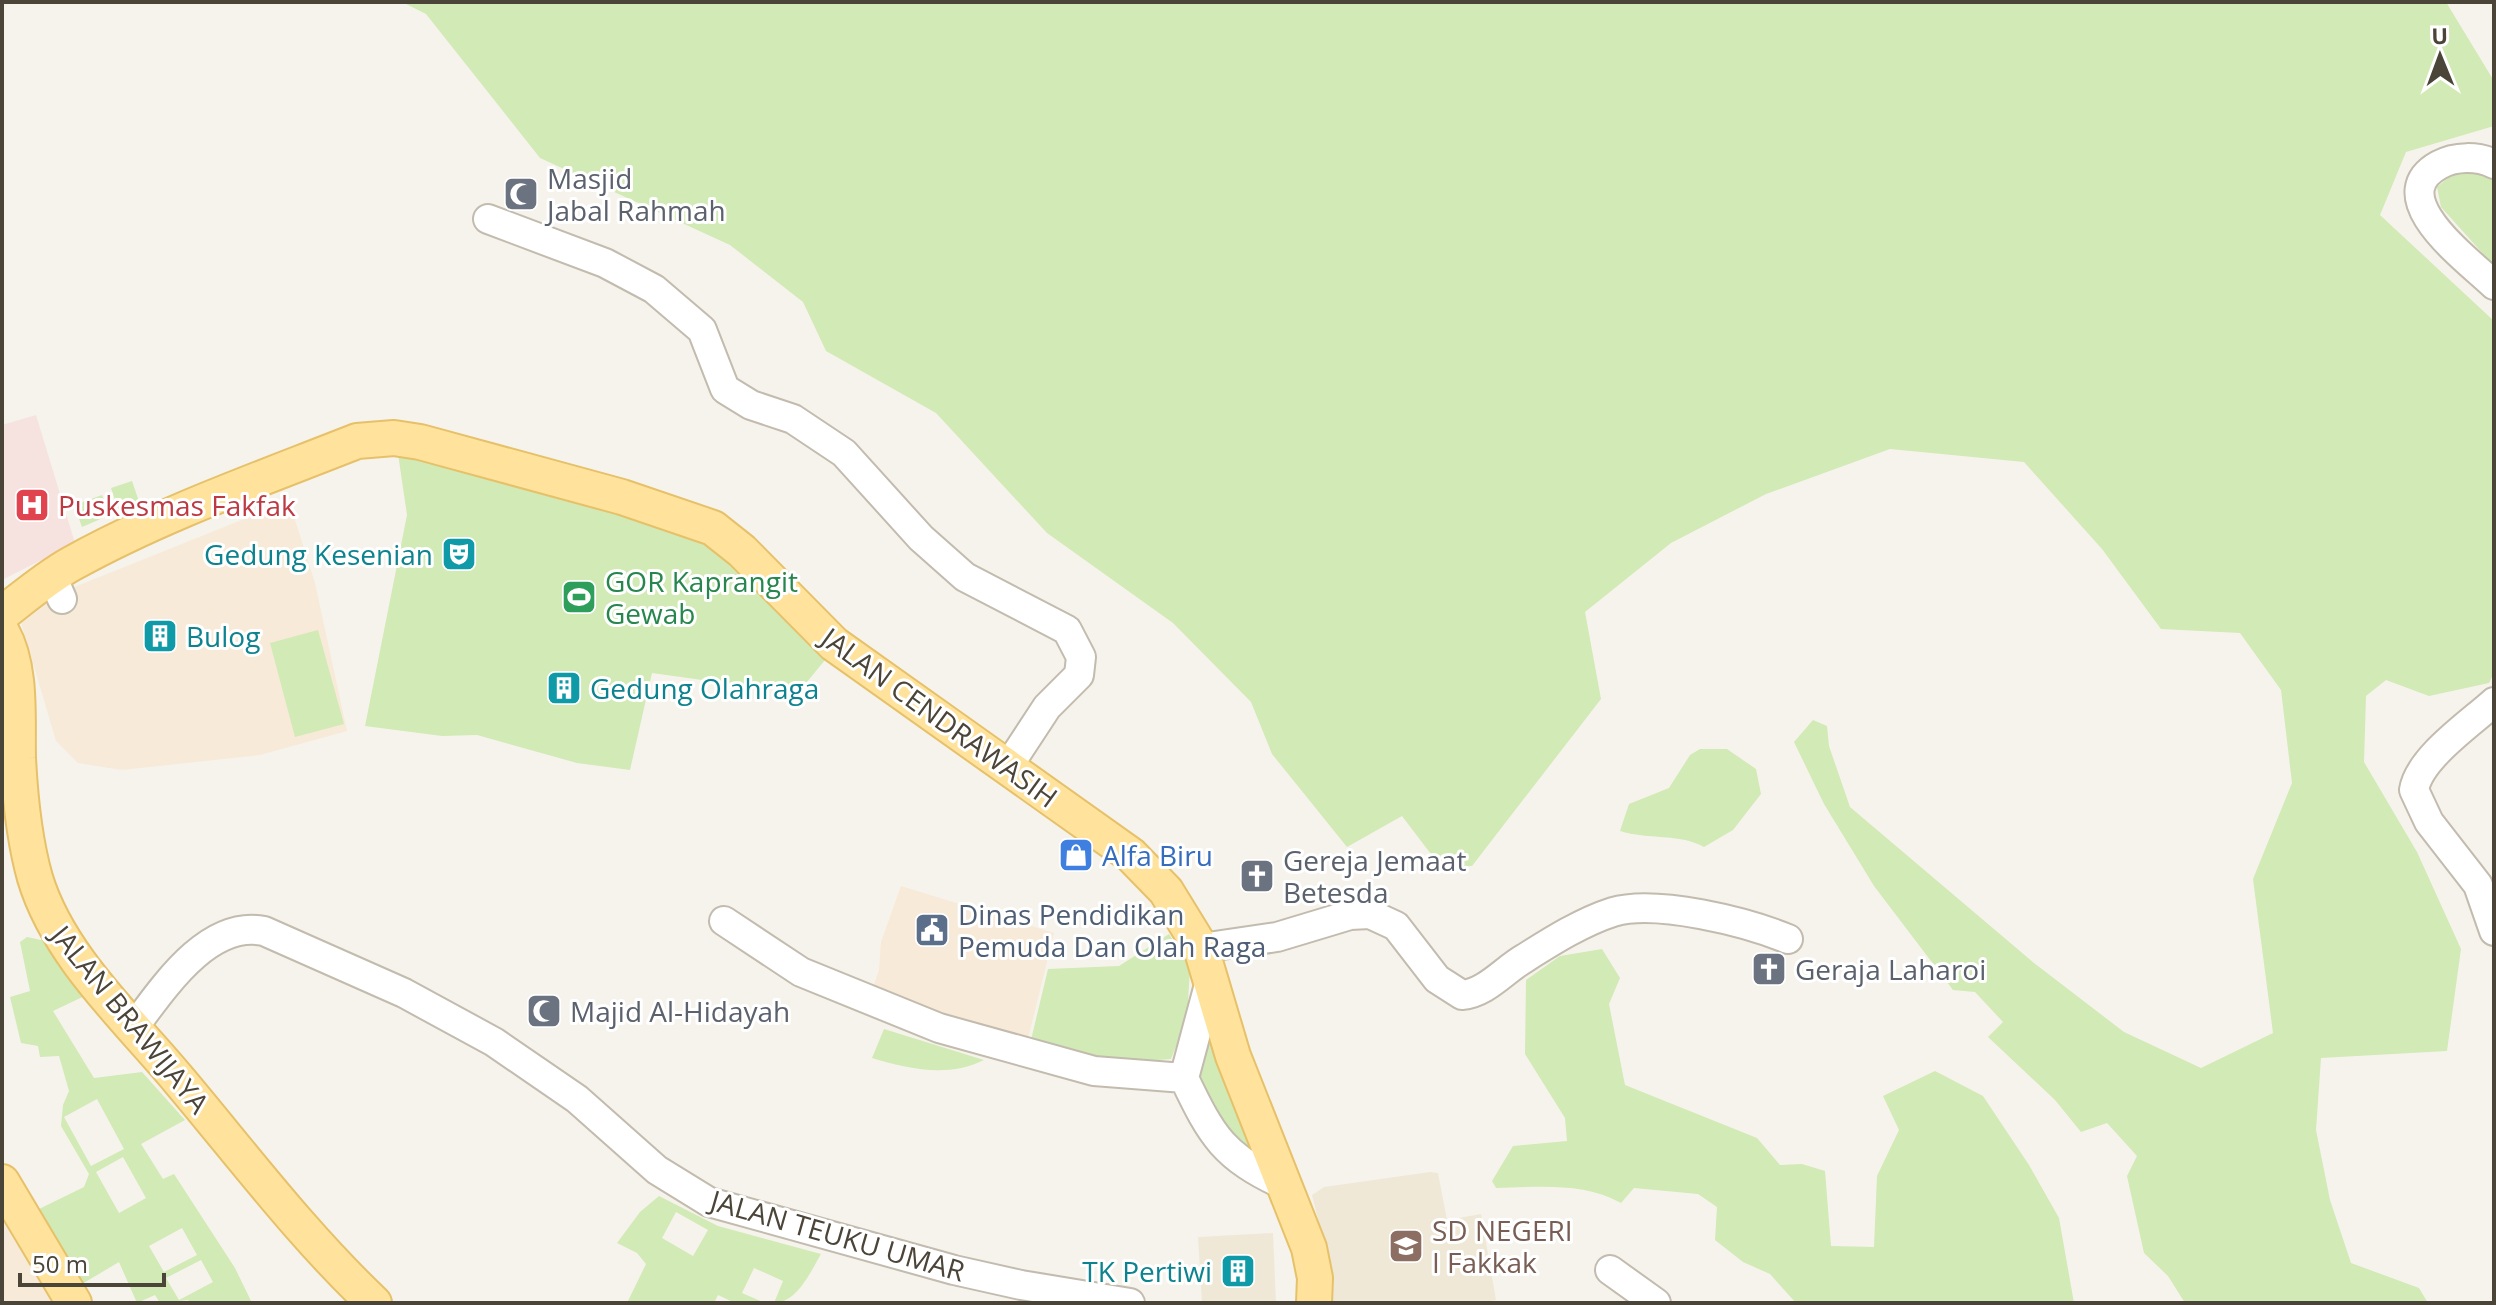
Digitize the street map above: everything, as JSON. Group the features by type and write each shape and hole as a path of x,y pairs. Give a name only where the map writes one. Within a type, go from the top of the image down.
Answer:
{"main road":[{"name":"JALAN CENDRAWASIH","path":"2,614 57,588 187,509 357,441 394,438 420,442 622,497 713,528 742,551 834,644 1131,855 1166,891 1201,948 1233,1056 1309,1248 1315,1278 1314,1303"},
{"name":"JALAN BRAWIJAYA","path":"2,632 13,667 21,802 36,879 49,916 107,997 330,1261 374,1303"},
{"path":"2,1182 74,1303"}],"street":[{"path":"2494,164 2473,158 2442,162 2422,182 2418,198 2421,208 2442,235 2494,285"},
{"path":"488,219 605,263 654,289 702,330 725,389 751,405 793,419 844,453 921,538 965,577 1067,630 1081,657 1079,675 1047,707 1007,768"},
{"path":"2494,702 2441,750 2417,779 2414,790 2429,822 2478,885 2494,931"},
{"path":"1201,948 1277,937 1350,915 1370,914 1396,926 1437,979 1462,995 1478,991 1520,960 1615,911 1638,909 1715,917 1788,939"},
{"path":"724,921 801,972 939,1028 1094,1071 1184,1078"},
{"name":"JALAN TEUKU UMAR","path":"134,1027 179,972 220,936 245,928 264,931 380,982 494,1042 577,1099 657,1170 709,1202 954,1270 1130,1303"},
{"path":"1210,981 1184,1078 1218,1142 1240,1163 1284,1185"},
{"path":"1610,1270 1656,1303"}],"shaded area":[{"name":"Puskesmas Fakfak","path":"36,415 75,543 2,580 2,425"},
{"path":"289,501 315,583 347,731 260,755 122,770 78,763 56,741 20,619 47,598"},
{"path":"901,886 1054,933 1027,1043 871,993 879,970 881,942"},
{"name":"SD NEGERI I Fakkak","path":"1438,1173 1447,1220 1481,1214 1496,1300 1476,1303 1328,1303 1331,1271 1312,1195 1324,1187"},
{"path":"2,1205 59,1303 2,1303"},
{"path":"1273,1233 1276,1303 1202,1303 1198,1237"}],"green space":[{"path":"402,2 2446,2 2494,81 2494,126 2406,152 2380,215 2494,321 2494,673 2489,683 2429,696 2386,680 2366,696 2364,762 2417,852 2461,949 2447,1051 2321,1058 2316,1130 2330,1200 2351,1263 2419,1288 2428,1303 2185,1303 2168,1276 2144,1253 2127,1176 2137,1156 2107,1123 2081,1132 2055,1100 1988,1037 2003,1022 1975,992 1953,990 1874,886 1824,804 1794,742 1813,720 1827,726 1829,746 1850,807 2034,963 2124,1032 2201,1068 2273,1033 2253,879 2292,783 2281,690 2240,633 2161,629 2102,549 2024,462 1890,449 1766,494 1671,543 1585,612 1601,699 1472,866 1440,866 1402,816 1347,847 1272,754 1251,702 1173,623 1047,533 936,413 826,351 803,302 730,245 540,158 426,14"},
{"path":"2457,171 2478,172 2494,179 2494,266 2441,207 2437,187"},
{"name":"GOR Kaprangit Gewab","path":"397,447 720,543 726,559 825,660 802,688 752,687 652,673 630,770 577,763 477,735 442,736 365,726 407,515"},
{"path":"132,481 143,513 122,520 111,488"},
{"path":"102,495 110,515 82,527 74,505"},
{"path":"318,630 344,724 295,737 270,643"},
{"path":"1700,749 1727,749 1756,769 1761,794 1733,830 1704,847 1684,840 1620,831 1629,804 1669,788 1690,755"},
{"path":"1169,934 1190,968 1187,1018 1171,1059 1119,1063 1030,1044 1048,969 1119,966"},
{"path":"27,937 55,943 93,992 53,1011 94,1078 142,1072 185,1120 141,1144 163,1179 174,1174 235,1268 252,1303 191,1303 188,1300 160,1303 155,1295 137,1303 119,1262 82,1284 39,1209 84,1187 89,1174 61,1126 63,1105 69,1091 59,1056 40,1057 38,1046 21,1043 10,997 30,991 20,942","holes":["97,1099 124,1149 91,1166 64,1117","123,1157 146,1198 119,1213 96,1172","182,1228 197,1255 164,1272 149,1246","201,1260 213,1282 179,1300 166,1278"]},
{"path":"1602,949 1620,978 1609,1004 1625,1085 1757,1138 1780,1165 1802,1164 1825,1171 1831,1246 1874,1247 1877,1176 1899,1130 1883,1096 1935,1071 1983,1096 2029,1165 2059,1218 2074,1303 1796,1303 1770,1274 1743,1262 1715,1240 1717,1207 1698,1194 1634,1188 1621,1203 1607,1196 1576,1189 1496,1188 1492,1181 1513,1146 1567,1141 1565,1118 1525,1054 1526,980 1560,956"},
{"path":"1209,1026 1254,1160 1212,1115 1199,1088 1202,1051"},
{"path":"884,1029 984,1060 957,1069 928,1070 872,1058"},
{"path":"659,1196 718,1226 821,1254 802,1285 782,1302 774,1303 783,1281 754,1268 742,1293 765,1303 735,1303 718,1295 714,1303 627,1303 646,1264 637,1253 617,1243 640,1212","holes":["676,1212 708,1230 693,1256 662,1238"]}],"place":[{"name":"Masjid Jabal Rahmah","path":"521,194"},
{"name":"Puskesmas Fakfak","path":"32,505"},
{"name":"Gedung Kesenian","path":"459,554"},
{"name":"GOR Kaprangit Gewab","path":"579,597"},
{"name":"Bulog","path":"160,636"},
{"name":"Gedung Olahraga","path":"564,688"},
{"name":"Alfa Biru","path":"1076,855"},
{"name":"Gereja Jemaat Betesda","path":"1257,876"},
{"name":"Dinas Pendidikan Pemuda Dan Olah Raga","path":"932,930"},
{"name":"Geraja Laharoi","path":"1769,969"},
{"name":"Majid Al-Hidayah","path":"544,1011"},
{"name":"SD NEGERI I Fakkak","path":"1406,1246"},
{"name":"TK Pertiwi","path":"1238,1271"}]}
